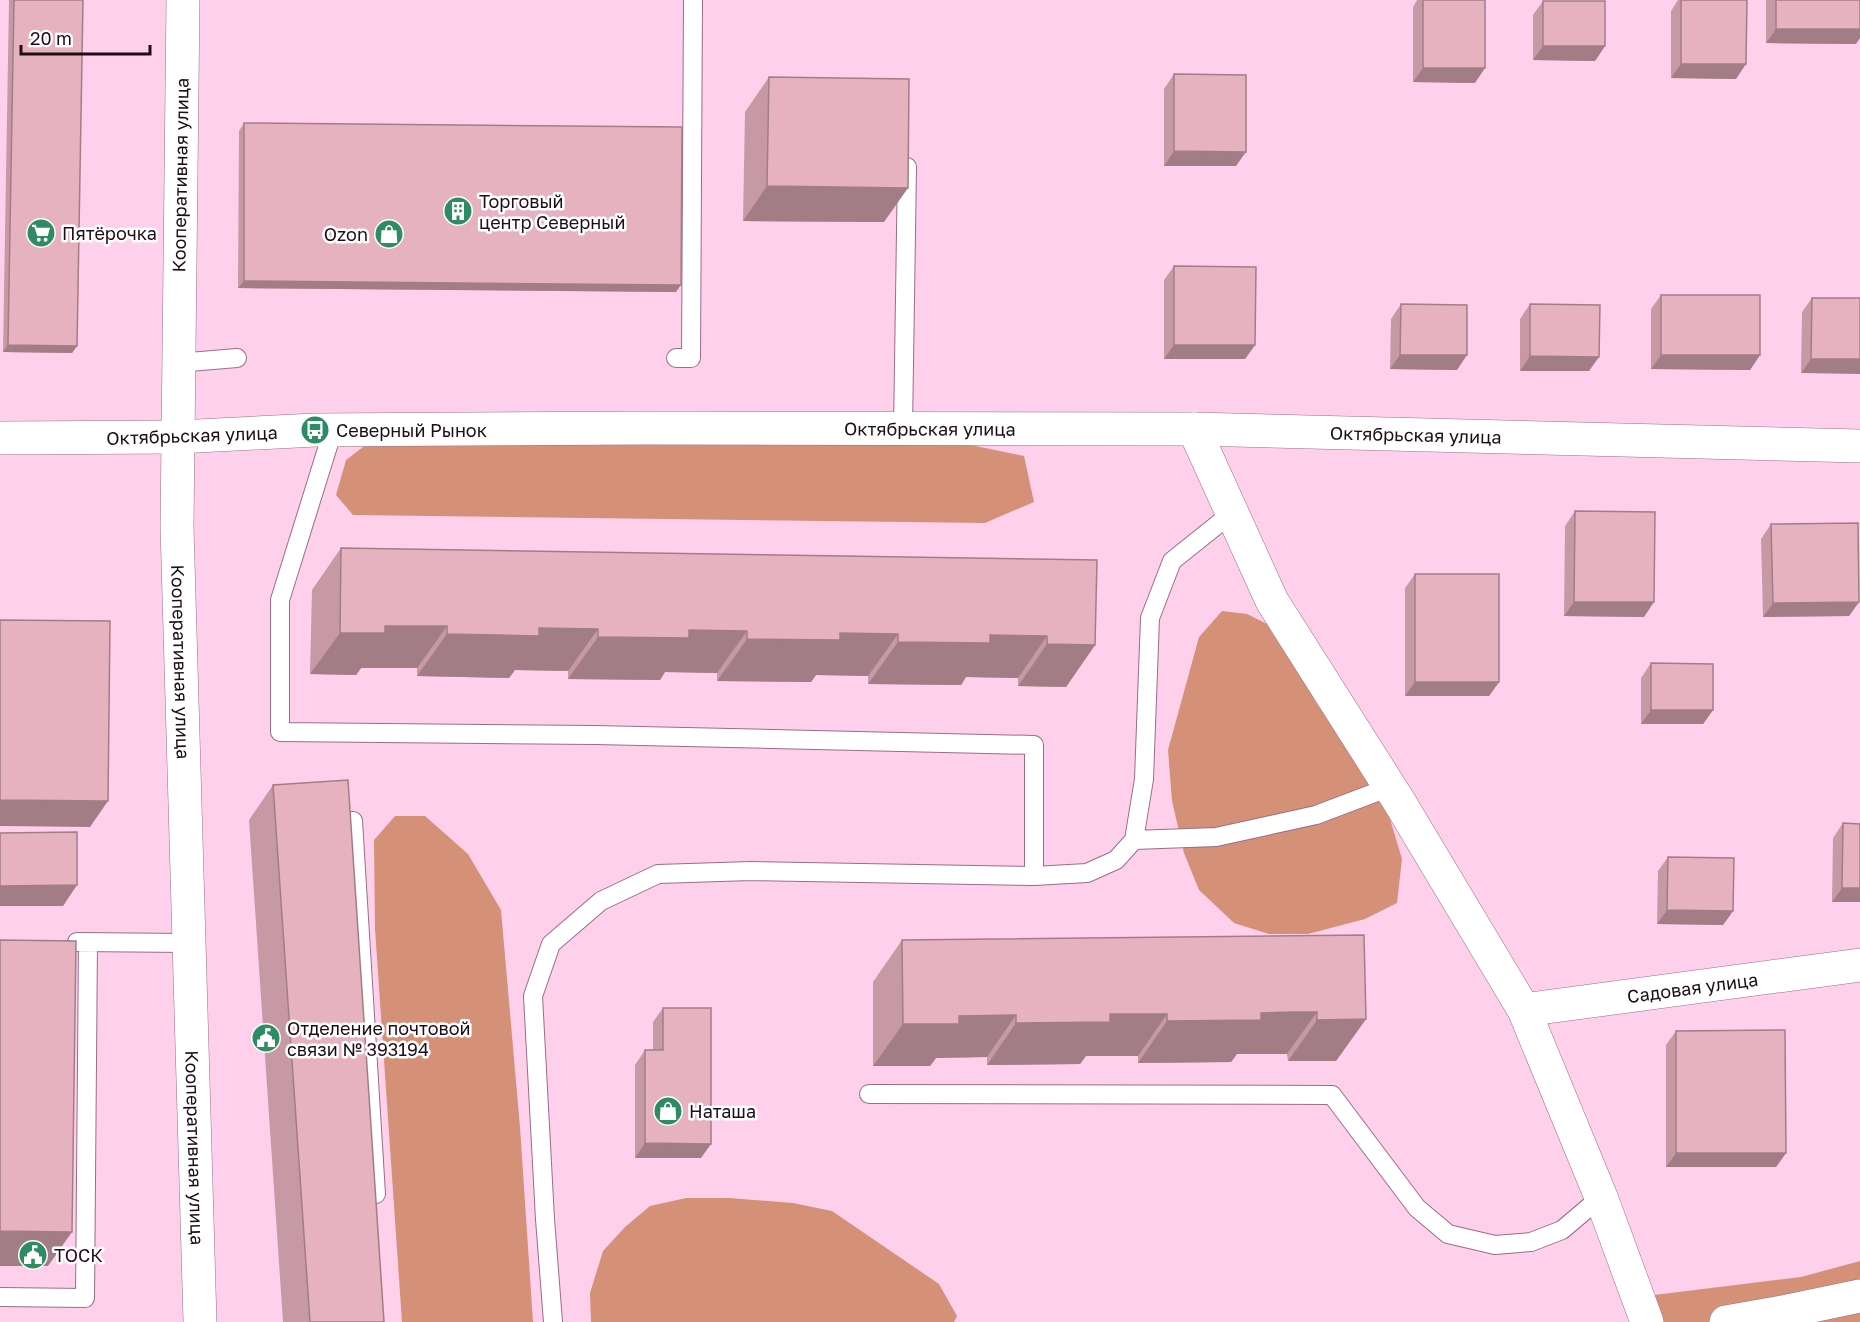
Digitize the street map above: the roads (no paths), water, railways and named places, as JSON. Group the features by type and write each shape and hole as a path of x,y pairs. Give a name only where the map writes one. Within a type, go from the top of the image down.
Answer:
{"street":[{"name":"Кооперативная улица","path":"183,0 177,363 177,526 200,1322"},
{"name":"Октябрьская улица","path":"0,438 178,437 333,430 1194,429 1860,446"},
{"path":"1194,429 1272,600 1390,788 1524,1010 1601,1197 1647,1322"},
{"name":"Садовая улица","path":"1524,1010 1860,965"},
{"path":"1726,1322 1860,1296"}],"lane":[{"path":"676,358 691,358 693,0"},
{"path":"903,429 907,154"},
{"path":"177,363 237,358"},
{"path":"333,430 280,600 280,732 595,735 1034,745 1034,876"},
{"path":"553,1322 533,996 551,944 601,901 658,874 751,871 1034,876 1087,873 1116,860 1134,840 1144,779 1150,618 1172,561 1232,513"},
{"path":"1134,840 1216,837 1316,815 1390,788"},
{"path":"353,821 377,1215"},
{"path":"55,942 188,943"},
{"path":"0,1297 85,1298 88,942"},
{"path":"869,1094 1332,1095 1417,1208 1449,1233 1494,1245 1531,1242 1562,1230 1601,1197"}],"place":[{"name":"Торговый центр Северный","path":"458,211"},
{"name":"Пятёрочка","path":"41,233"},
{"name":"Ozon","path":"389,234"},
{"name":"Северный Рынок","path":"315,430"},
{"name":"Отделение почтовой связи № 393194","path":"266,1038"},
{"name":"Наташа","path":"668,1111"},
{"name":"ТОСК","path":"33,1255"}]}
